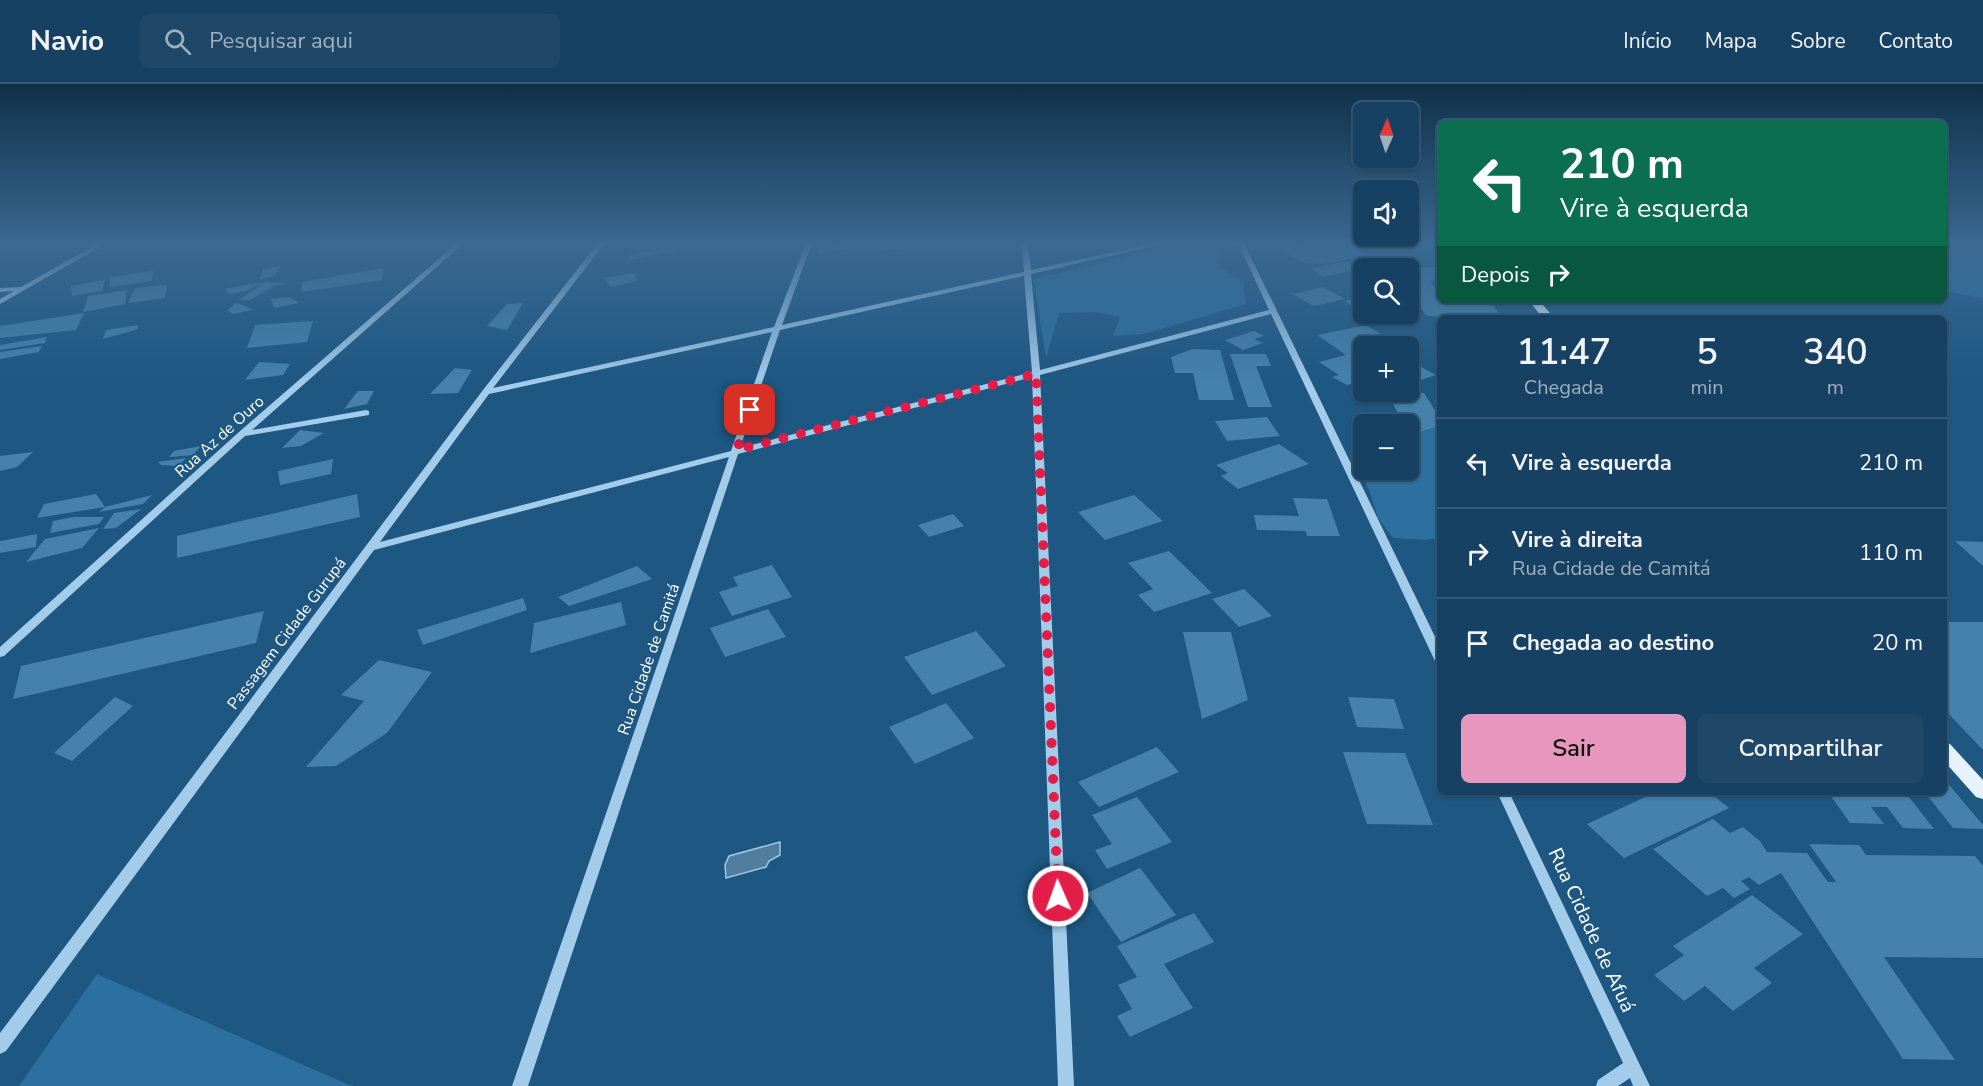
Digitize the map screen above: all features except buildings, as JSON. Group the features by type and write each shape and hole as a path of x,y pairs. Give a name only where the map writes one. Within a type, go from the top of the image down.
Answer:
{"main road":[{"path":"1536,303 1546,315"},
{"path":"1947,752 1983,792"}],"street":[{"path":"0,302 23,290"},
{"name":"Rua Az de Ouro","path":"0,653 242,434 407,290"},
{"name":"Passagem Cidade Gurupá","path":"0,1046 369,548 566,290"},
{"name":"Rua Cidade de Camitá","path":"520,1086 791,290"},
{"path":"486,392 956,290"},
{"path":"1028,290 1036,374 1066,1086"},
{"path":"1264,290 1437,653"},
{"path":"369,548 1275,311"},
{"path":"242,434 366,413"},
{"name":"Rua Cidade de Afuá","path":"1504,795 1642,1086"},
{"path":"1604,1086 1633,1066"}],"shaded area":[{"path":"1036,290 1244,290 1246,304 1144,334 1113,336 1120,317 1096,312 1059,313 1046,358"},
{"path":"1947,290 1983,290 1983,298 1947,292"},
{"path":"1437,427 1437,538 1393,538 1378,518 1364,480 1419,480 1419,433"},
{"path":"780,842 780,855 769,861 766,867 726,878 725,865 729,856"},
{"path":"97,974 349,1085 355,1086 19,1086"}],"route":[{"path":"750,410 737,450 1036,374 1058,896"}]}
